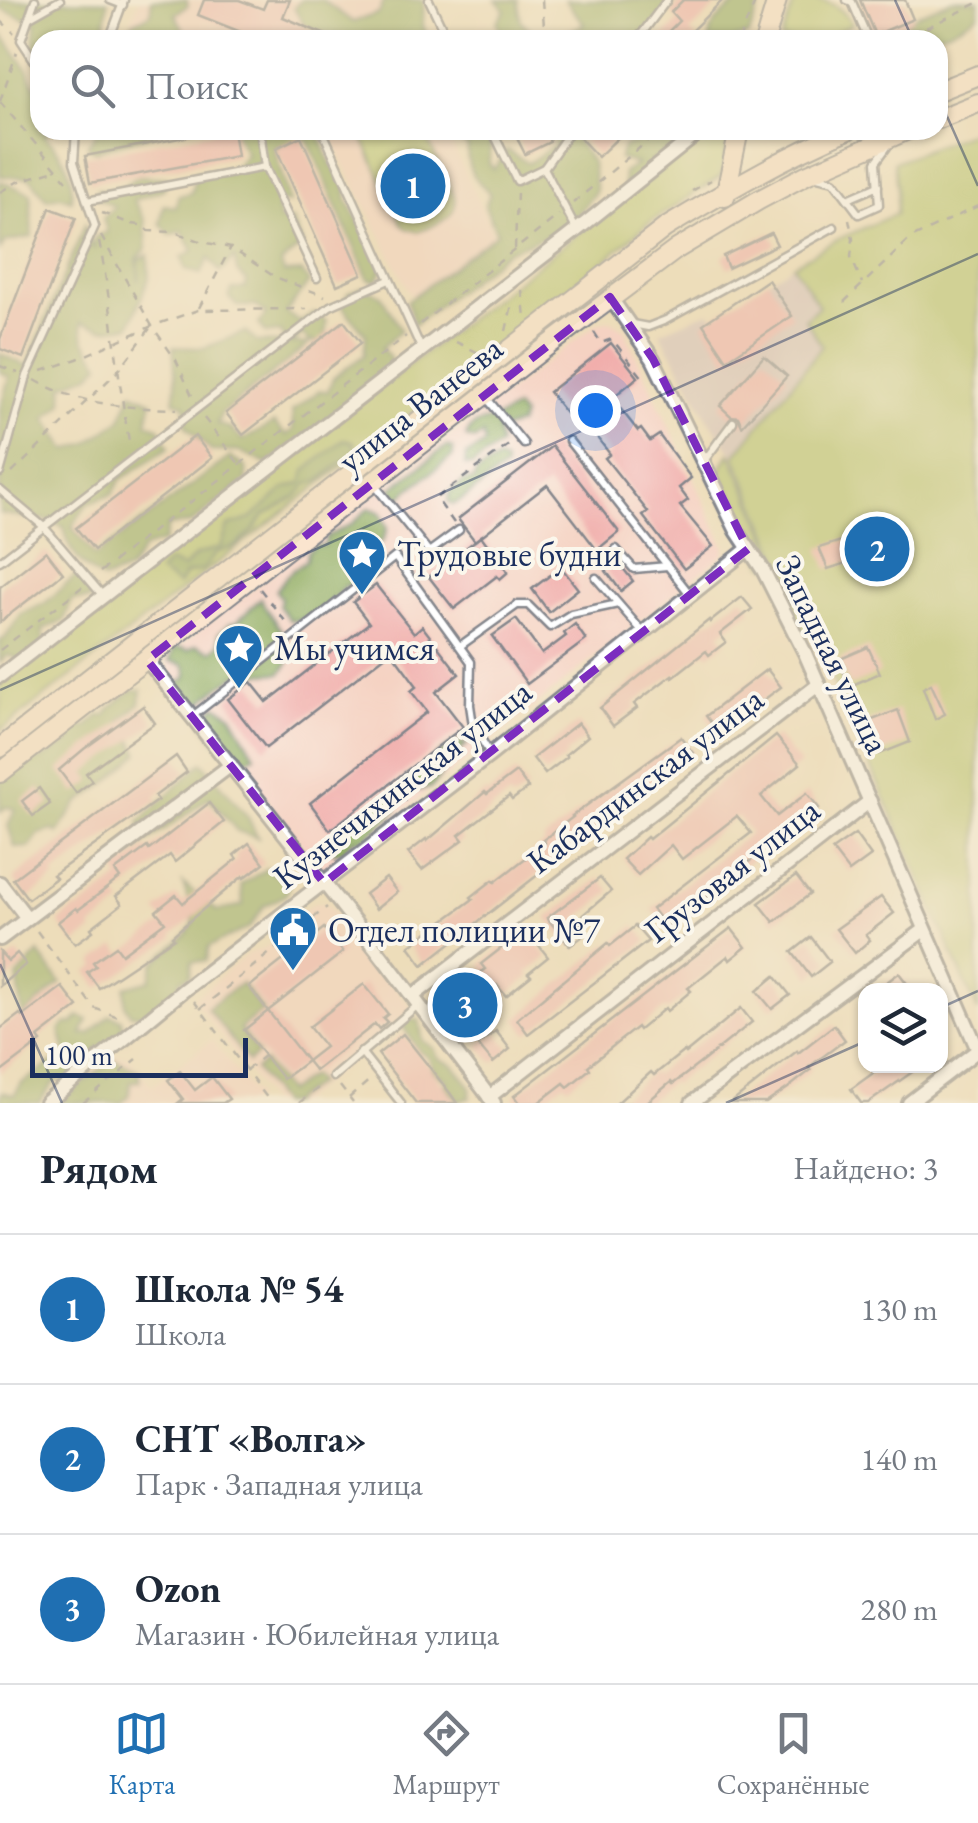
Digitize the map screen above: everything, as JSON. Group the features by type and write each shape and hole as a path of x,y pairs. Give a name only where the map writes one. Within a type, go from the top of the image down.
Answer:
{"main road":[{"path":"768,30 777,0"},
{"path":"948,88 978,76"},
{"path":"948,114 978,103"},
{"path":"720,222 736,140"},
{"name":"улица Ванеева","path":"0,748 665,228 814,140"},
{"name":"улица Ванеева","path":"0,773 677,249 806,175 884,140"}],"street":[{"path":"0,676 689,140"},
{"name":"Западная улица","path":"610,298 652,358 737,531 772,588 978,1050"},
{"name":"Кузнечихинская улица","path":"46,1103 184,989 490,755 748,548"},
{"path":"147,660 492,1100"},
{"name":"Кабардинская улица","path":"416,1000 818,685"},
{"path":"0,939 231,765"},
{"name":"Грузовая улица","path":"492,1100 870,801"},
{"path":"0,883 27,918"},
{"path":"692,1103 924,930"},
{"path":"909,1103 978,1050"}],"lane":[{"path":"30,54 21,40 35,0"},
{"path":"30,17 60,0"},
{"path":"110,0 123,2 113,30"},
{"path":"429,0 443,30"},
{"path":"644,30 667,0"},
{"path":"847,0 852,2 863,30"},
{"path":"0,473 27,376 95,226 74,162 75,140"},
{"path":"261,140 264,167 317,278"},
{"path":"327,140 421,348"},
{"path":"497,140 517,180 544,168 564,140"},
{"path":"806,175 834,181 859,214 879,205 876,162 895,140"},
{"path":"87,201 264,167"},
{"path":"544,168 576,230"},
{"path":"848,199 878,186"},
{"path":"630,324 648,327 666,320 834,227"},
{"path":"0,561 330,306 390,280"},
{"path":"484,395 522,440"},
{"path":"703,462 733,422"},
{"path":"569,440 690,594"},
{"path":"372,482 429,552 458,530"},
{"path":"0,490 44,527 103,596"},
{"path":"616,549 634,570 668,566"},
{"path":"193,716 394,558 472,662 473,726 490,755"},
{"path":"596,578 643,632"},
{"path":"460,646 517,605 528,605 550,627 571,614 618,604"},
{"path":"332,1077 416,1000"},
{"path":"361,1052 401,1103"}],"path":[{"path":"542,0 545,30"},
{"path":"743,30 756,0"},
{"path":"914,30 977,4"},
{"path":"0,20 21,40 0,100 30,138"},
{"path":"0,77 6,86"},
{"path":"32,140 66,180"},
{"path":"0,650 515,251 650,140"},
{"path":"0,192 17,182 56,170"},
{"path":"515,251 517,180"},
{"path":"27,376 198,310 298,310 330,306 325,296 275,278 231,248 130,224 100,212 87,201"},
{"path":"844,302 912,238 978,206"},
{"path":"849,217 851,256 862,284"},
{"path":"95,226 176,360 198,410 239,465"},
{"path":"95,226 108,286 132,460"},
{"path":"198,310 231,248"},
{"path":"519,274 526,315 522,325"},
{"path":"504,338 519,274"},
{"path":"15,471 119,370 152,326"},
{"path":"593,331 601,343 612,339 643,378"},
{"path":"450,339 482,354"},
{"path":"0,366 60,394 122,408 198,410"},
{"path":"458,530 436,498 522,440"},
{"path":"259,587 296,635"},
{"path":"392,782 406,802"},
{"path":"200,1009 328,907"},
{"path":"27,918 94,1008 142,1027"},
{"path":"278,947 286,958"},
{"path":"193,1000 271,1103"},
{"path":"246,1070 264,1056"},
{"path":"82,1103 137,1059"},
{"path":"349,1098 378,1074"},
{"path":"299,1103 332,1077 353,1103"}],"highlighted area":[{"path":"610,297 653,359 748,549 324,883 147,660"}],"shaded area":[{"path":"139,0 399,0 406,30 128,30"},
{"path":"332,140 450,140 497,242 416,304"},
{"path":"793,265 820,307 822,346 735,456 710,422 660,332 708,312 715,316"},
{"path":"606,321 624,329 725,547 724,554 332,868 324,869 203,718 169,671 166,659 384,486 596,324"},
{"path":"323,902 413,1009 299,1103 271,1103 193,999 248,954 265,948 285,932 298,914"},
{"path":"212,1040 256,1097 248,1103 54,1103 112,1056 128,1057 152,1086"}],"green space":[{"path":"0,0 108,1 104,30 35,30 36,23 0,9"},
{"path":"151,0 187,0 188,6 175,14 184,30 130,30 131,24 151,13"},
{"path":"301,0 322,0 353,22 379,13 384,0 424,0 425,30 306,30 294,8"},
{"path":"496,0 518,0 521,21 531,30 500,30 497,22 505,10"},
{"path":"565,0 677,0 651,30 572,30 584,24"},
{"path":"742,0 759,0 751,30 712,30"},
{"path":"795,0 829,3 852,24 841,30 784,30"},
{"path":"952,0 978,0 978,14 948,30 901,30 914,16"},
{"path":"0,31 30,75 30,140 48,140 57,150 71,182 71,200 60,196 47,199 30,178 0,176"},
{"path":"978,129 978,1012 735,456 822,346 805,319 819,306 793,265 838,239 896,214 894,162"},
{"path":"91,140 134,140 95,151 87,146"},
{"path":"239,140 300,140 274,147 290,203 277,201 279,220 292,220 303,245 281,263 284,273 302,272 309,282 286,313 300,322 314,313 327,321 324,343 308,341 303,334 295,341 283,339 281,332 266,334 259,324 266,314 256,306 237,306 229,298 232,290 245,288 247,281 237,272 234,258 220,272 209,258 201,274 186,270 182,257 193,251 182,231 170,235 160,223 164,205 176,207 178,196 191,193 196,173 231,172 246,154"},
{"path":"308,140 321,140 383,267 377,281 368,279"},
{"path":"363,140 428,140 455,198 453,211 438,223 418,232 402,224"},
{"path":"458,140 491,140 489,163 494,169 507,150 528,163 555,145 553,140 576,140 592,163 596,191 567,229 509,250 414,325 407,301 497,233 485,206 490,193 472,173 468,147"},
{"path":"639,140 688,140 654,160 640,181 624,185 623,173 637,164 619,159 623,147"},
{"path":"698,140 730,140 721,176 646,225 571,290 0,731 0,683"},
{"path":"139,176 167,178 164,189 134,200 145,220 147,248 137,259 139,281 138,260 148,255 149,278 130,326 104,329 81,322 84,340 101,364 91,374 64,385 63,403 46,418 67,450 88,443 120,420 132,392 152,401 147,423 159,427 169,447 120,480 113,494 87,504 72,527 95,556 230,457 246,467 247,480 192,523 168,526 164,542 144,548 129,570 103,580 77,558 64,527 46,520 0,514 0,408 9,377 0,372 0,354 27,366 85,224 91,246 96,249 95,237 107,232 103,218 115,207 98,198 97,189 116,191"},
{"path":"0,181 31,193 32,237 6,242 0,250"},
{"path":"362,287 381,295 401,330 382,348 390,357 392,375 267,464 241,452 211,451 186,426 185,405 174,401 173,347 204,348 245,332 257,342 309,344 222,413 217,424 230,428 243,440 274,423 286,435 293,430 292,411 319,391 328,391 333,378 364,355 366,335 342,306 348,293"},
{"path":"516,408 522,416 519,424 497,432 500,445 472,466 465,465 466,456 485,444 483,435 474,440 466,437 471,429"},
{"path":"344,439 354,442 355,451 319,481 308,484 297,496 264,516 236,546 216,553 203,570 186,574 178,585 159,572 169,562 183,568 196,555 221,547 228,526 251,519 285,488 302,483 305,471"},
{"path":"447,446 453,449 453,456 400,497 392,495 392,488"},
{"path":"730,453 811,636 799,630 784,599 776,569 763,564 719,472"},
{"path":"498,459 505,468 460,501 453,505 448,502 450,492 464,481 474,480 476,473"},
{"path":"369,508 380,512 388,527 383,541 368,547 371,570 367,581 342,588 327,607 313,616 290,621 279,606 281,598 276,591 287,575 306,560 307,552 325,545 326,537 352,524"},
{"path":"77,575 90,588 90,600 72,600 64,621 43,629 44,647 23,661 7,655 0,663 0,641 21,614 45,603"},
{"path":"261,598 282,631 289,662 281,673 237,675 193,710 173,682 185,680 187,675 184,665 170,661 174,648 188,650 197,645 211,651 220,644 219,633 237,622"},
{"path":"132,690 142,690 140,703 121,720 139,753 78,803 58,833 54,830 39,834 29,848 15,847 8,826 15,809 6,807 0,812 0,781 28,761 43,758 70,741 71,727 87,727"},
{"path":"216,705 231,714 255,755 246,761 231,749 223,751 201,723"},
{"path":"456,741 467,744 434,785 408,791 404,780 421,774 423,767"},
{"path":"202,762 248,817 258,838 237,831 209,798 126,857 144,836 139,822"},
{"path":"386,795 396,796 397,810 365,839 352,841 344,852 333,852 331,837 345,832 346,826"},
{"path":"267,868 290,886 286,895 264,906 250,927 209,947 206,961 192,962 190,976 180,980 177,990 152,1012 130,1014 125,1005 125,987 150,980 154,963 187,934 194,922 183,883 217,911 243,905 241,885"},
{"path":"39,953 61,983 23,1016 17,977"},
{"path":"241,983 263,1011 240,1029 258,1054 248,1062 207,1008"},
{"path":"110,1015 121,1019 124,1031 111,1044 95,1051 70,1079 56,1080 39,1103 0,1103 2,1092 14,1095 22,1083 66,1054 60,1030 65,1024 74,1023 79,1016 88,1020 82,1034 90,1034"},
{"path":"408,1018 419,1020 423,1041 434,1048 438,1058 453,1065 471,1087 470,1098 459,1101 446,1086 446,1080 434,1071 428,1057 403,1027"},
{"path":"113,1059 139,1070 140,1081 131,1082 129,1096 121,1103 59,1103"},
{"path":"264,1062 287,1092 311,1075 318,1083 290,1103 280,1103 255,1070"}],"building":[{"path":"204,0 239,0 263,9 267,0 290,0 283,17 314,30 236,30 198,15"},
{"path":"683,0 723,0 692,30 670,30 679,21 671,12"},
{"path":"860,0 905,0 913,19 887,30 873,30"},
{"path":"169,140 235,140 237,156 90,183 85,156"},
{"path":"303,140 362,274 337,285 276,148"},
{"path":"518,140 549,140 550,142 525,154"},
{"path":"582,140 616,140 598,157"},
{"path":"50,208 76,218 23,358 0,349 0,339"},
{"path":"771,233 777,245 728,268 723,256"},
{"path":"768,280 792,316 727,360 703,324"},
{"path":"344,321 361,343 243,435 226,413"},
{"path":"611,343 638,377 612,398 650,441 659,435 691,478 679,488 688,500 680,506 713,546 684,569 643,516 648,512 605,458 610,454 583,420 576,426 549,392"},
{"path":"764,356 787,376 742,426 738,417 720,406"},
{"path":"195,436 212,458 94,550 76,528"},
{"path":"552,446 619,532 597,550 547,485 475,541 458,519"},
{"path":"481,536 508,572 454,609 429,577"},
{"path":"847,539 856,560 828,569 819,548"},
{"path":"46,551 63,573 0,622 0,587"},
{"path":"618,562 633,581 621,591 606,571"},
{"path":"561,567 578,589 549,612 532,589"},
{"path":"376,585 414,633 422,626 459,674 436,692 463,727 330,830 310,803 427,712 411,691 417,686 391,651 266,748 228,699 251,682 267,702 369,623 353,602"},
{"path":"742,597 752,609 720,634 726,642 672,675 613,726 600,708"},
{"path":"516,619 542,654 575,624 586,640 527,684 492,636"},
{"path":"868,647 880,673 850,686 838,660"},
{"path":"767,669 781,687 719,733 706,716"},
{"path":"931,684 945,714 935,719 923,688"},
{"path":"143,706 155,723 86,773 92,781 76,793 59,770"},
{"path":"898,710 910,742 880,754 867,722"},
{"path":"578,723 588,736 545,774 533,758"},
{"path":"776,736 800,764 761,796 777,816 807,793 819,808 803,821 800,816 752,853 755,857 728,882 666,927 652,909 751,833 737,816 682,859 671,845 638,875 623,859"},
{"path":"681,737 693,753 423,965 409,946 545,843 543,840 572,816"},
{"path":"176,756 187,772 155,796 158,800 53,875 56,878 28,899 13,879"},
{"path":"516,772 528,788 512,800 509,796 459,835 463,840 422,870 408,853"},
{"path":"39,788 50,804 33,816 22,801"},
{"path":"209,803 224,822 175,862 170,855 116,896 122,904 75,944 58,922 120,878 115,871"},
{"path":"855,834 871,856 849,872 832,850"},
{"path":"249,843 264,863 243,876 174,938 99,988 87,972 96,966 93,962 116,946 122,954 165,922 156,911 176,895 183,903 237,859 234,855"},
{"path":"796,876 810,894 774,922 759,903"},
{"path":"386,878 397,892 376,909 365,894"},
{"path":"600,878 611,891 578,919 588,932 570,946 547,918"},
{"path":"881,897 894,913 866,935 870,940 855,953 836,929"},
{"path":"635,926 648,941 528,1034 517,1019 608,943 610,946"},
{"name":"Отдел полиции №7","path":"324,928 343,952 268,1011 249,987"},
{"path":"731,928 746,947 730,960 728,956 688,988 691,991 667,1011 665,1008 639,1030 637,1027 568,1087 564,1083 538,1103 519,1103 514,1096"},
{"path":"526,929 548,957 506,996 497,985 464,1010 452,994 485,969 481,964"},
{"path":"811,937 830,962 811,977 792,952"},
{"path":"0,952 8,961 17,953 26,964 0,986"},
{"path":"899,973 907,983 885,983"},
{"path":"775,976 790,995 772,1009 757,991"},
{"path":"364,984 388,1014 383,1018 387,1022 379,1029 375,1024 315,1071 307,1061 325,1047 309,1027"},
{"path":"62,987 78,1007 0,1073 0,1029"},
{"path":"741,1008 752,1022 673,1084 646,1103 617,1103 651,1072 654,1075 686,1053"},
{"path":"268,1011 307,1061 283,1079 244,1030"},
{"path":"834,1025 845,1040 788,1088 766,1103 731,1103 797,1051"},
{"path":"496,1031 510,1049 493,1063 478,1045"},
{"path":"403,1034 457,1103 416,1103 378,1054"},
{"path":"180,1071 195,1090 212,1077 229,1099 223,1103 178,1103 183,1099 168,1080"},
{"path":"873,1073 911,1073 868,1103 861,1103 851,1089"}],"place":[{"name":"Школа № 54","path":"413,186"},
{"name":"СНТ «Волга»","path":"877,549"},
{"name":"Трудовые будни","path":"362,596"},
{"name":"Мы учимся","path":"239,690"},
{"name":"Отдел полиции №7","path":"293,972"},
{"name":"Ozon","path":"465,1005"}]}
